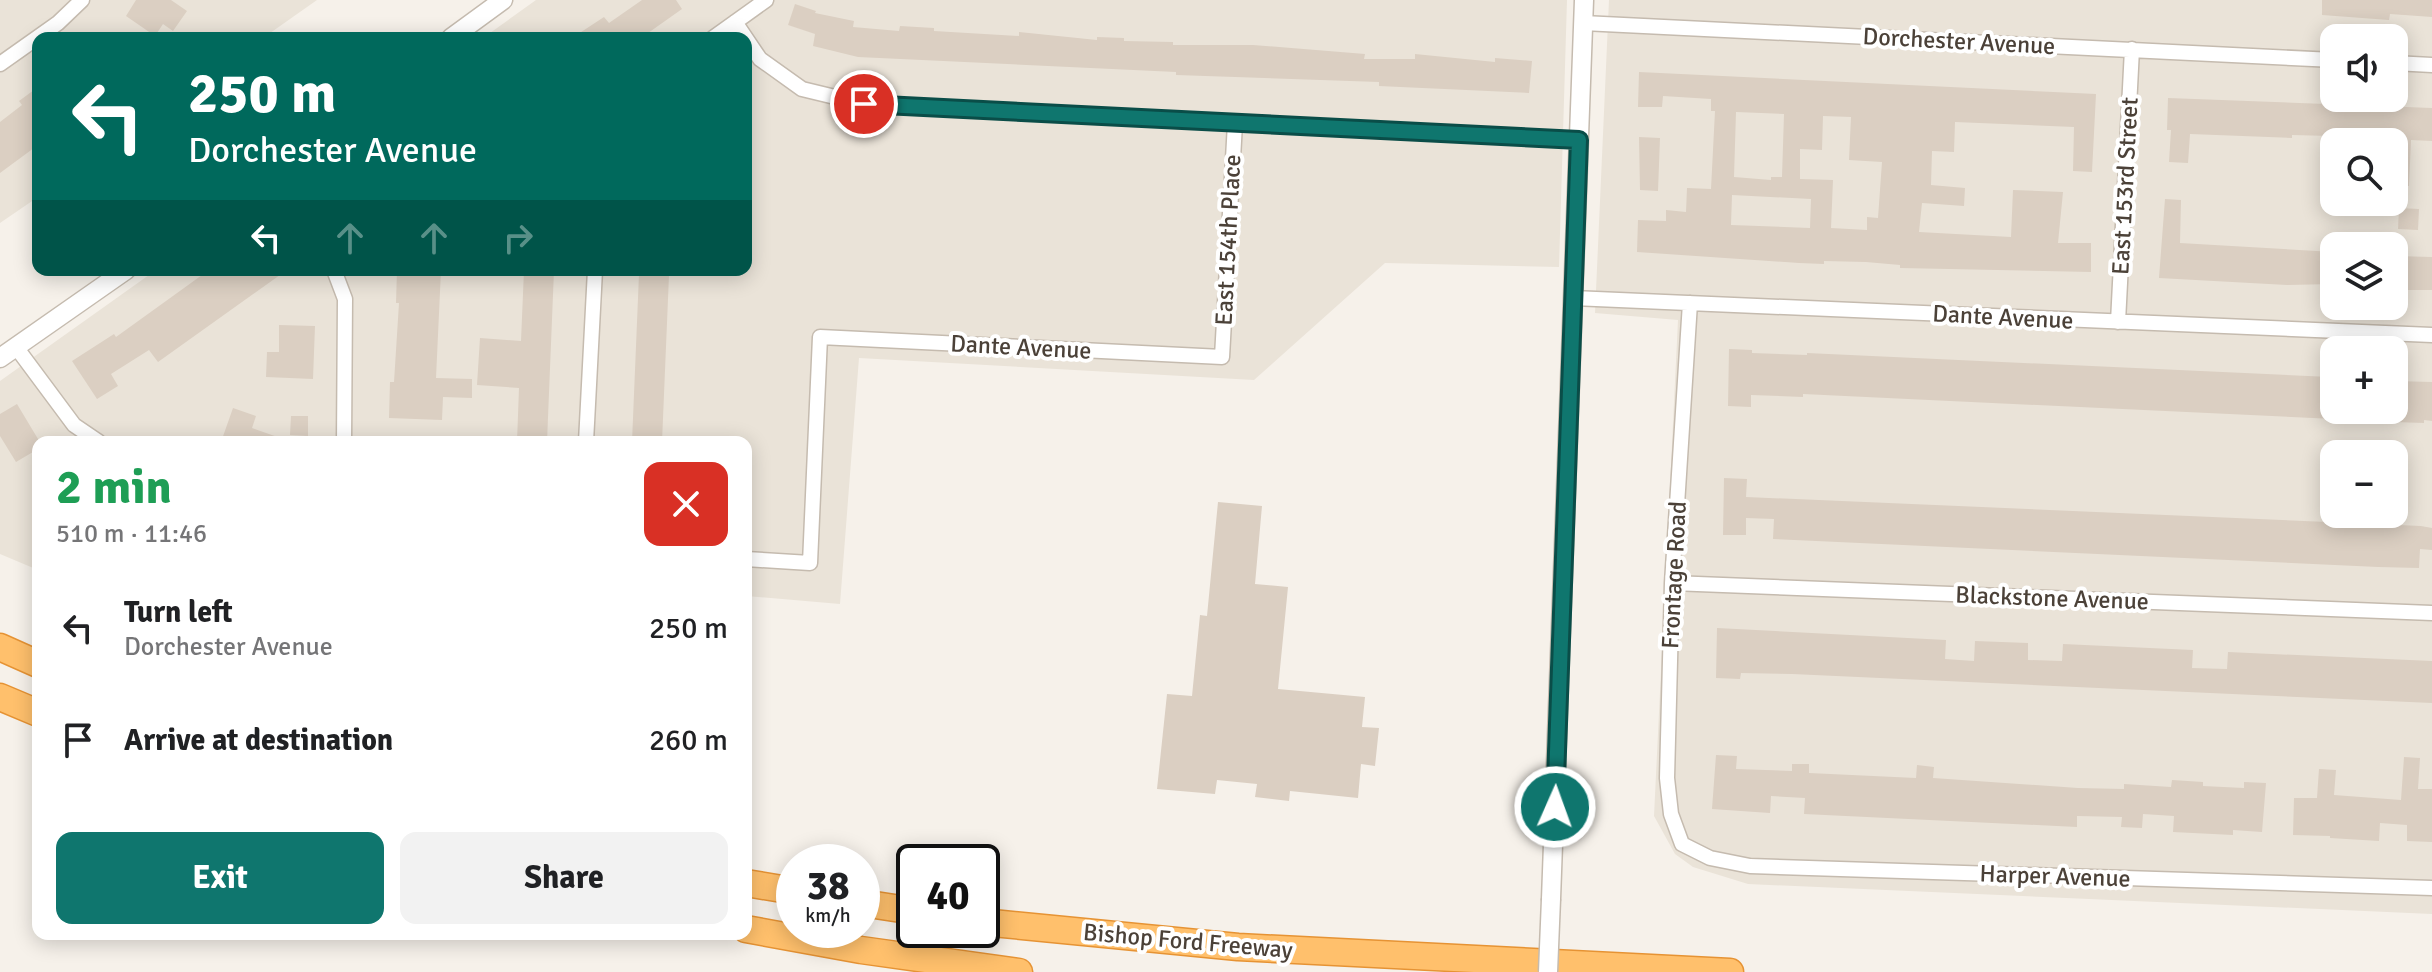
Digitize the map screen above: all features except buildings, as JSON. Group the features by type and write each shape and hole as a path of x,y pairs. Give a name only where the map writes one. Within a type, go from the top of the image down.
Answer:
{"highway":[{"path":"0,647 32,661"},
{"path":"0,697 32,710"},
{"path":"752,884 776,888"},
{"name":"Bishop Ford Freeway","path":"1000,924 1238,947 1730,972"},
{"path":"752,930 861,950 1019,972"}],"street":[{"path":"45,32 82,0"},
{"path":"459,32 503,0"},
{"path":"721,32 766,0"},
{"path":"1548,972 1584,0"},
{"path":"735,22 742,32"},
{"name":"Dorchester Avenue","path":"1583,23 2320,59"},
{"path":"0,64 32,41"},
{"path":"752,47 760,59 802,89 864,104 1579,140"},
{"name":"East 153rd Street","path":"2118,322 2132,49"},
{"path":"2408,64 2432,65"},
{"name":"East 154th Place","path":"1222,357 1235,123"},
{"path":"90,436 74,425 8,353 117,276"},
{"path":"336,276 345,299 344,436"},
{"path":"586,436 595,276"},
{"name":"Dante Avenue","path":"1573,298 2432,335"},
{"name":"Frontage Road","path":"1682,844 1671,814 1667,778 1672,583 1690,303"},
{"name":"Dante Avenue","path":"752,559 810,563 820,337 1222,357"},
{"name":"Blackstone Avenue","path":"1672,583 2432,613"},
{"name":"Harper Avenue","path":"1682,844 1710,858 1750,866 2432,888"}],"shaded area":[{"path":"0,0 317,0 272,32 32,32 32,201 0,223"},
{"path":"536,0 1567,0 1559,267 1385,263 1254,380 859,358 840,604 752,597 752,436 32,436 32,567 0,554 0,381 148,276 752,276 752,32 491,32"},
{"path":"1609,0 2432,0 2432,914 1748,884 1693,867 1675,854 1654,816 1678,320 1595,313"}],"route":[{"path":"864,104 1579,140 1555,807"}]}
